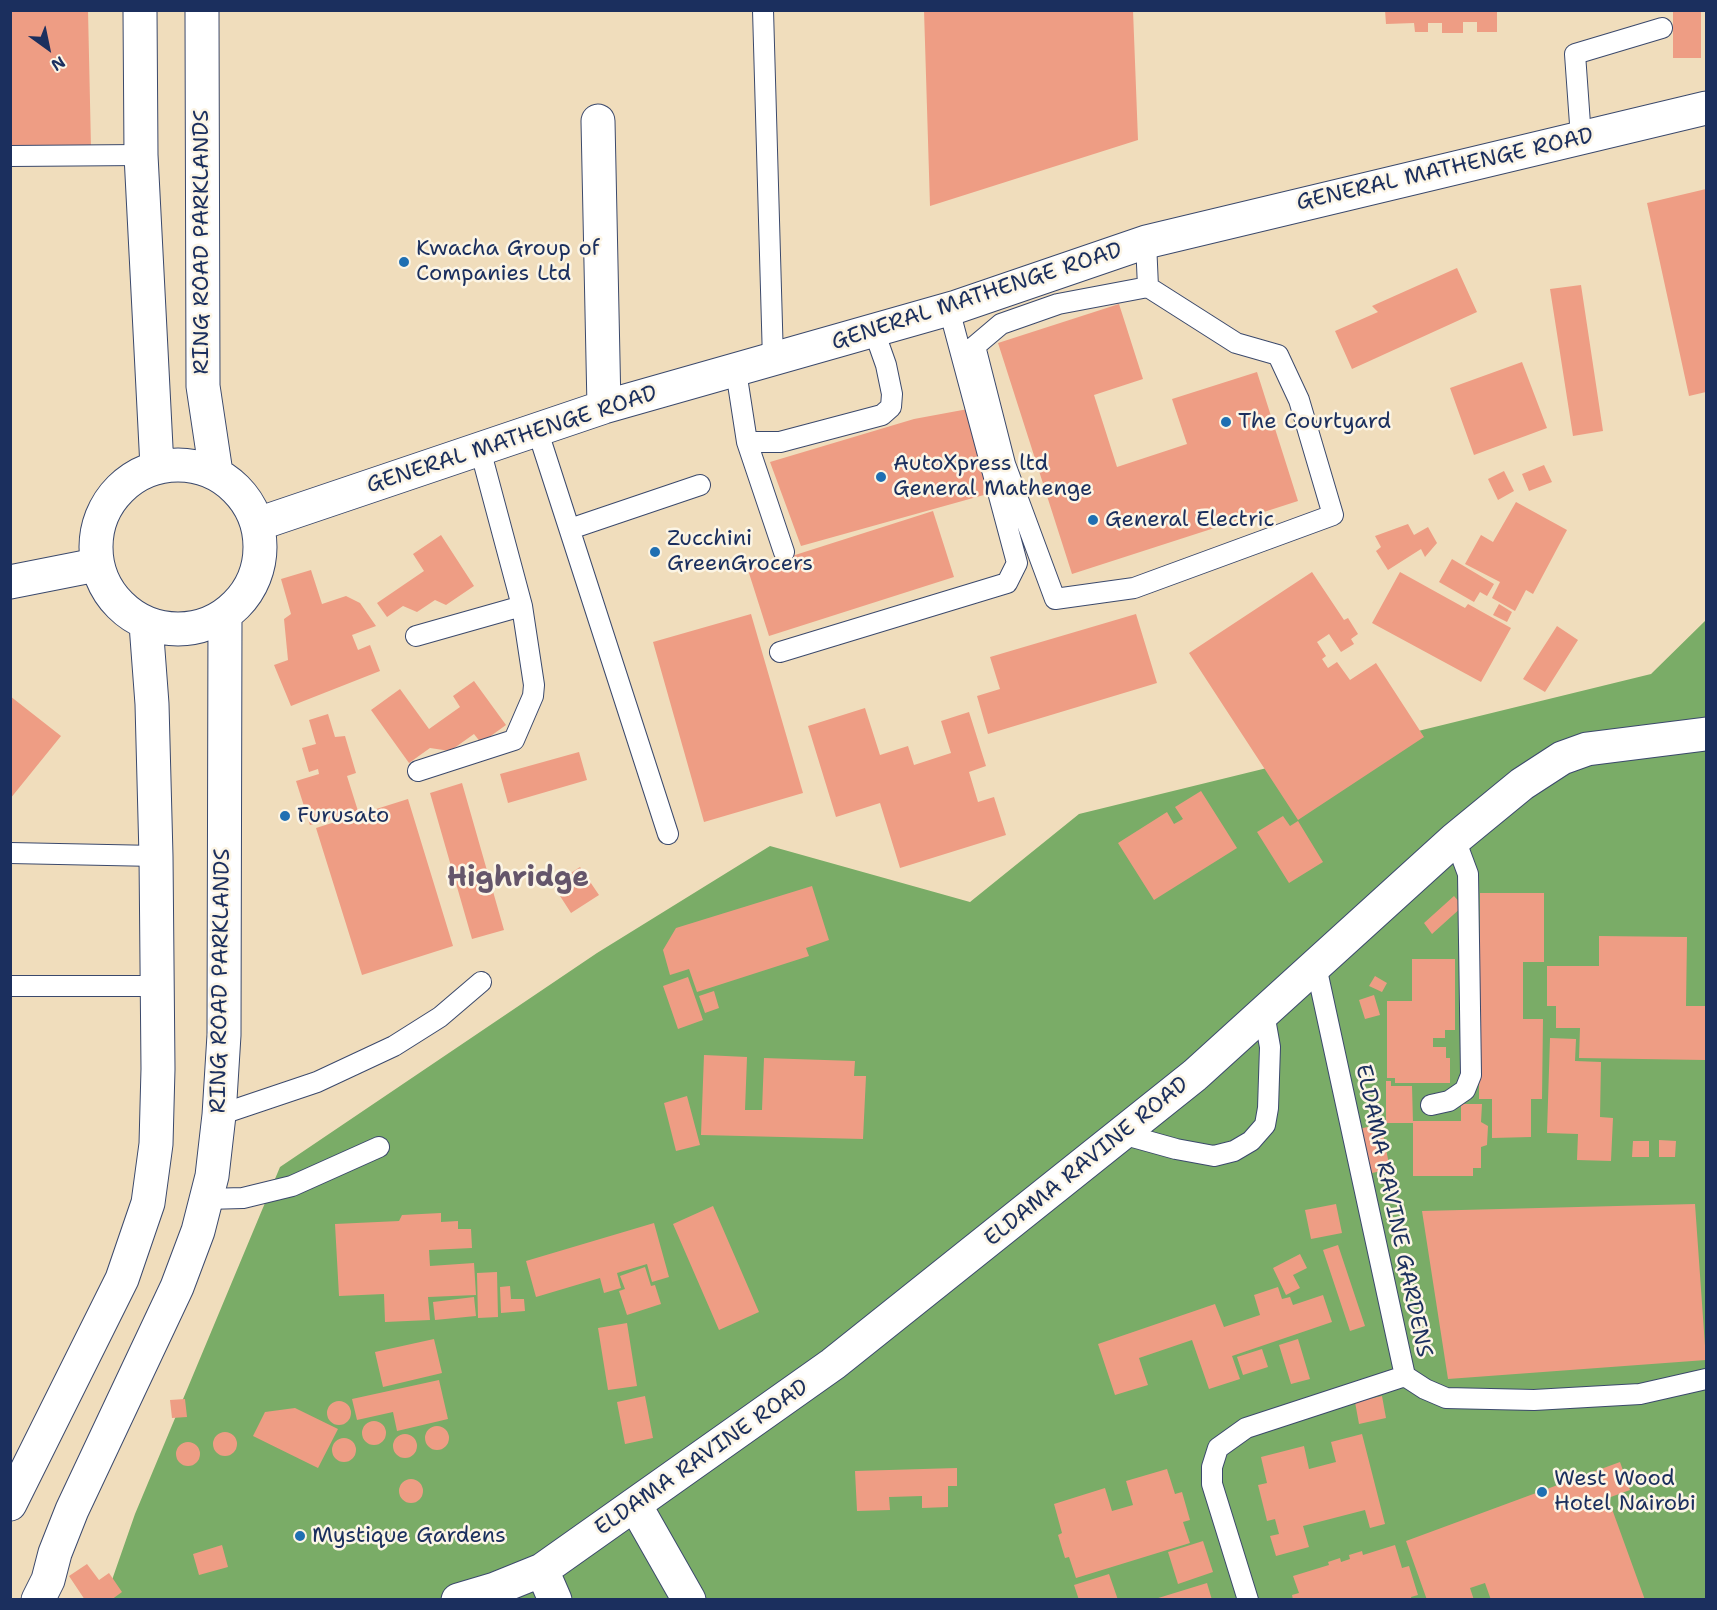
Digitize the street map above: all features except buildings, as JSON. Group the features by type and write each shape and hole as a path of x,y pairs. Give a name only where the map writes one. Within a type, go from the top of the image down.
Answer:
{"street":[{"path":"140,10 141,155 157,467"},
{"name":"RING ROAD PARKLANDS","path":"202,10 203,386 216,473"},
{"name":"GENERAL MATHENGE ROAD","path":"258,524 604,407 949,309 1146,242 1707,108"},
{"path":"598,121 604,407"},
{"path":"187,464 216,473 234,486 249,503 258,524 261,550 256,575 243,598 225,615 200,627 172,630 146,624 123,610 106,590 96,565 95,539 99,523 115,494 134,477 157,467 187,464"},
{"path":"10,582 96,565"},
{"name":"RING ROAD PARKLANDS","path":"38,1599 48,1580 55,1553 72,1510 177,1287 198,1231 206,1199 219,1115 224,1035 225,615"},
{"path":"10,1504 122,1279 148,1203 156,1144 156,856 152,704 146,624"},
{"name":"ELDAMA RAVINE ROAD","path":"458,1599 495,1589 542,1570 833,1364 1195,1075 1455,839 1522,784 1562,758 1587,749 1707,734"},
{"path":"635,1505 689,1599"},
{"path":"542,1570 555,1599"}],"lane":[{"path":"763,10 773,360"},
{"path":"1581,138 1573,57 1575,54 1662,28"},
{"path":"10,156 141,155"},
{"path":"1146,242 1148,287"},
{"path":"1148,287 1236,343 1278,355 1299,400 1333,515 1134,588 1055,599 1005,464 975,346 1001,324 1058,304 1148,287"},
{"path":"780,652 1007,583 1017,562 949,309"},
{"path":"747,442 780,442 882,415 891,407 892,394 886,365 874,331"},
{"path":"736,371 747,442 784,552"},
{"path":"537,429 668,834"},
{"path":"418,771 514,740 528,710 534,685 522,606 480,449"},
{"path":"570,529 700,485"},
{"path":"416,636 522,606"},
{"path":"1431,1105 1449,1101 1465,1090 1471,1075 1468,874 1455,839"},
{"path":"10,854 156,856"},
{"name":"ELDAMA RAVINE GARDENS","path":"1316,966 1405,1376 1425,1389 1446,1398 1534,1400 1640,1394 1707,1379"},
{"path":"219,1115 317,1082 394,1046 440,1017 481,982"},
{"path":"10,986 156,986"},
{"path":"1122,1134 1176,1149 1214,1156 1234,1151 1251,1141 1265,1125 1268,1108 1270,1047 1264,1013"},
{"path":"206,1199 243,1198 292,1186 379,1147"},
{"path":"1248,1599 1212,1484 1212,1467 1218,1448 1246,1428 1405,1376"}],"green space":[{"path":"1706,620 1706,1599 105,1600 135,1514 280,1167 597,953 770,846 970,902 1079,814 1651,674"}],"place":[{"name":"Kwacha Group of Companies Ltd","path":"404,262"},
{"name":"The Courtyard","path":"1226,422"},
{"name":"AutoXpress ltd General Mathenge","path":"881,477"},
{"name":"General Electric","path":"1093,520"},
{"name":"Zucchini GreenGrocers","path":"655,552"},
{"name":"Furusato","path":"285,816"},
{"name":"West Wood Hotel Nairobi","path":"1542,1492"},
{"name":"Mystique Gardens","path":"300,1536"}],"district":[{"name":"Highridge","path":"518,879"}]}
